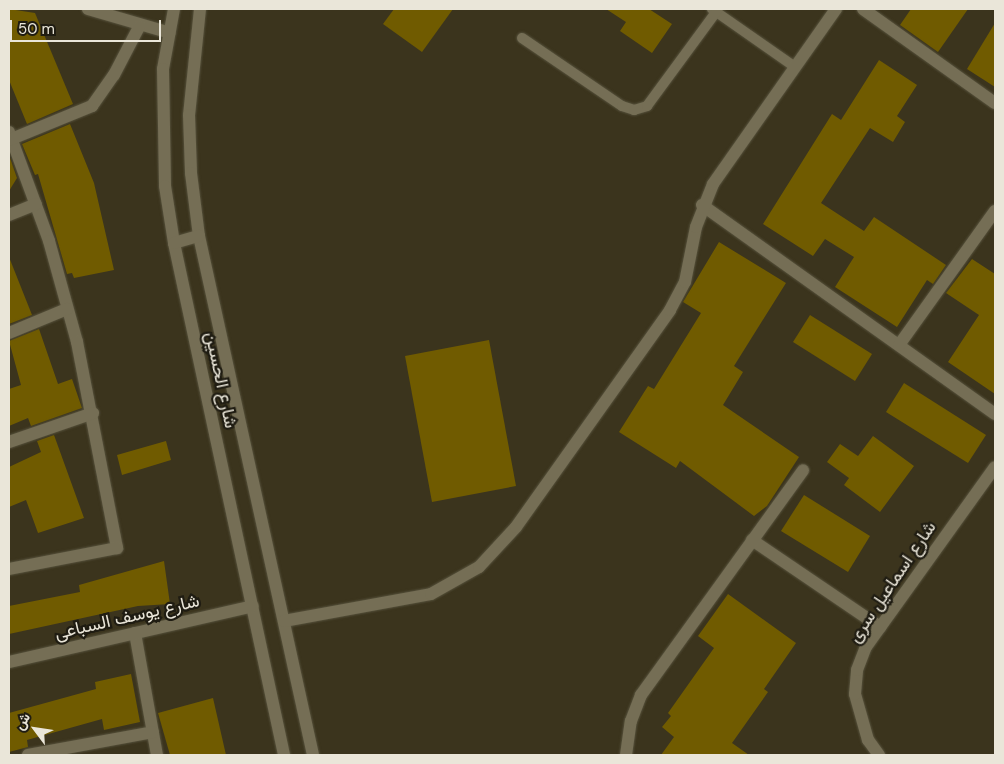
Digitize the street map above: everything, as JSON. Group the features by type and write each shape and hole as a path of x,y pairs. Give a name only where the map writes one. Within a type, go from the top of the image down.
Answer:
{"street":[{"path":"88,9 139,27 170,33"},
{"name":"شارع الحسين","path":"174,9 161,127 174,243 284,755"},
{"name":"شارع الحسين","path":"200,9 189,115 191,173 199,236 313,755"},
{"path":"284,621 431,594 479,567 516,527 670,310 685,282 702,205 836,9"},
{"path":"863,9 995,102"},
{"path":"9,569 117,548 93,413 68,309 36,204 10,136 92,106 114,75 139,27"},
{"path":"9,215 36,204"},
{"path":"702,205 995,414"},
{"path":"899,345 995,211"},
{"path":"174,243 199,236"},
{"path":"9,333 68,309"},
{"path":"9,442 93,413"},
{"name":"شارع اسماعيل سرى","path":"879,755 868,740 855,694 857,670 880,627 995,467"},
{"path":"626,755 631,721 641,696 803,470"},
{"path":"752,540 880,627"},
{"name":"شارع يوسف السباعى","path":"9,662 253,606"},
{"path":"135,634 157,755"},
{"path":"28,755 153,732"}],"lane":[{"path":"522,38 622,106 634,110 647,106 714,10 795,67"}],"building":[{"path":"9,9 35,13 73,104 27,124 9,80"},
{"path":"394,9 453,9 422,52 383,24"},
{"path":"606,9 649,9 672,24 652,53 620,31 626,22"},
{"path":"911,9 968,9 938,52 900,25"},
{"path":"995,23 995,87 967,69"},
{"path":"879,60 917,85 897,116 905,122 893,142 870,128 821,203 864,231 874,217 946,265 933,284 927,280 897,327 835,287 854,257 825,239 813,256 763,224 832,114 841,120"},
{"path":"70,124 94,183 114,270 74,278 72,273 67,274 38,174 35,175 22,144"},
{"path":"9,155 17,178 9,191"},
{"path":"719,242 786,283 734,366 743,372 723,405 799,457 767,506 754,516 680,461 676,468 619,432 648,386 654,389 701,313 683,302"},
{"path":"9,257 32,315 9,324"},
{"path":"972,259 995,274 995,394 948,362 979,315 946,293"},
{"path":"810,315 872,354 855,381 793,342"},
{"path":"39,329 58,384 72,379 82,408 31,426 28,418 9,426 9,389 21,385 9,341"},
{"path":"489,340 516,486 432,502 405,356"},
{"path":"904,383 986,435 968,463 886,412"},
{"path":"54,435 84,518 38,533 26,500 9,507 9,467 41,452 37,441"},
{"path":"873,436 914,466 880,512 844,485 849,478 827,462 840,444 858,456"},
{"path":"166,441 171,460 122,475 117,455"},
{"path":"804,495 870,536 848,572 781,531"},
{"path":"164,561 170,604 138,606 9,634 9,606 80,592 79,585"},
{"path":"728,594 796,643 764,689 768,692 732,743 749,755 661,755 674,737 662,727 671,716 668,713 714,648 698,636"},
{"path":"131,674 140,722 104,730 102,719 27,740 28,747 9,752 9,713 96,689 95,682"},
{"path":"213,698 226,755 170,755 158,713"}]}
